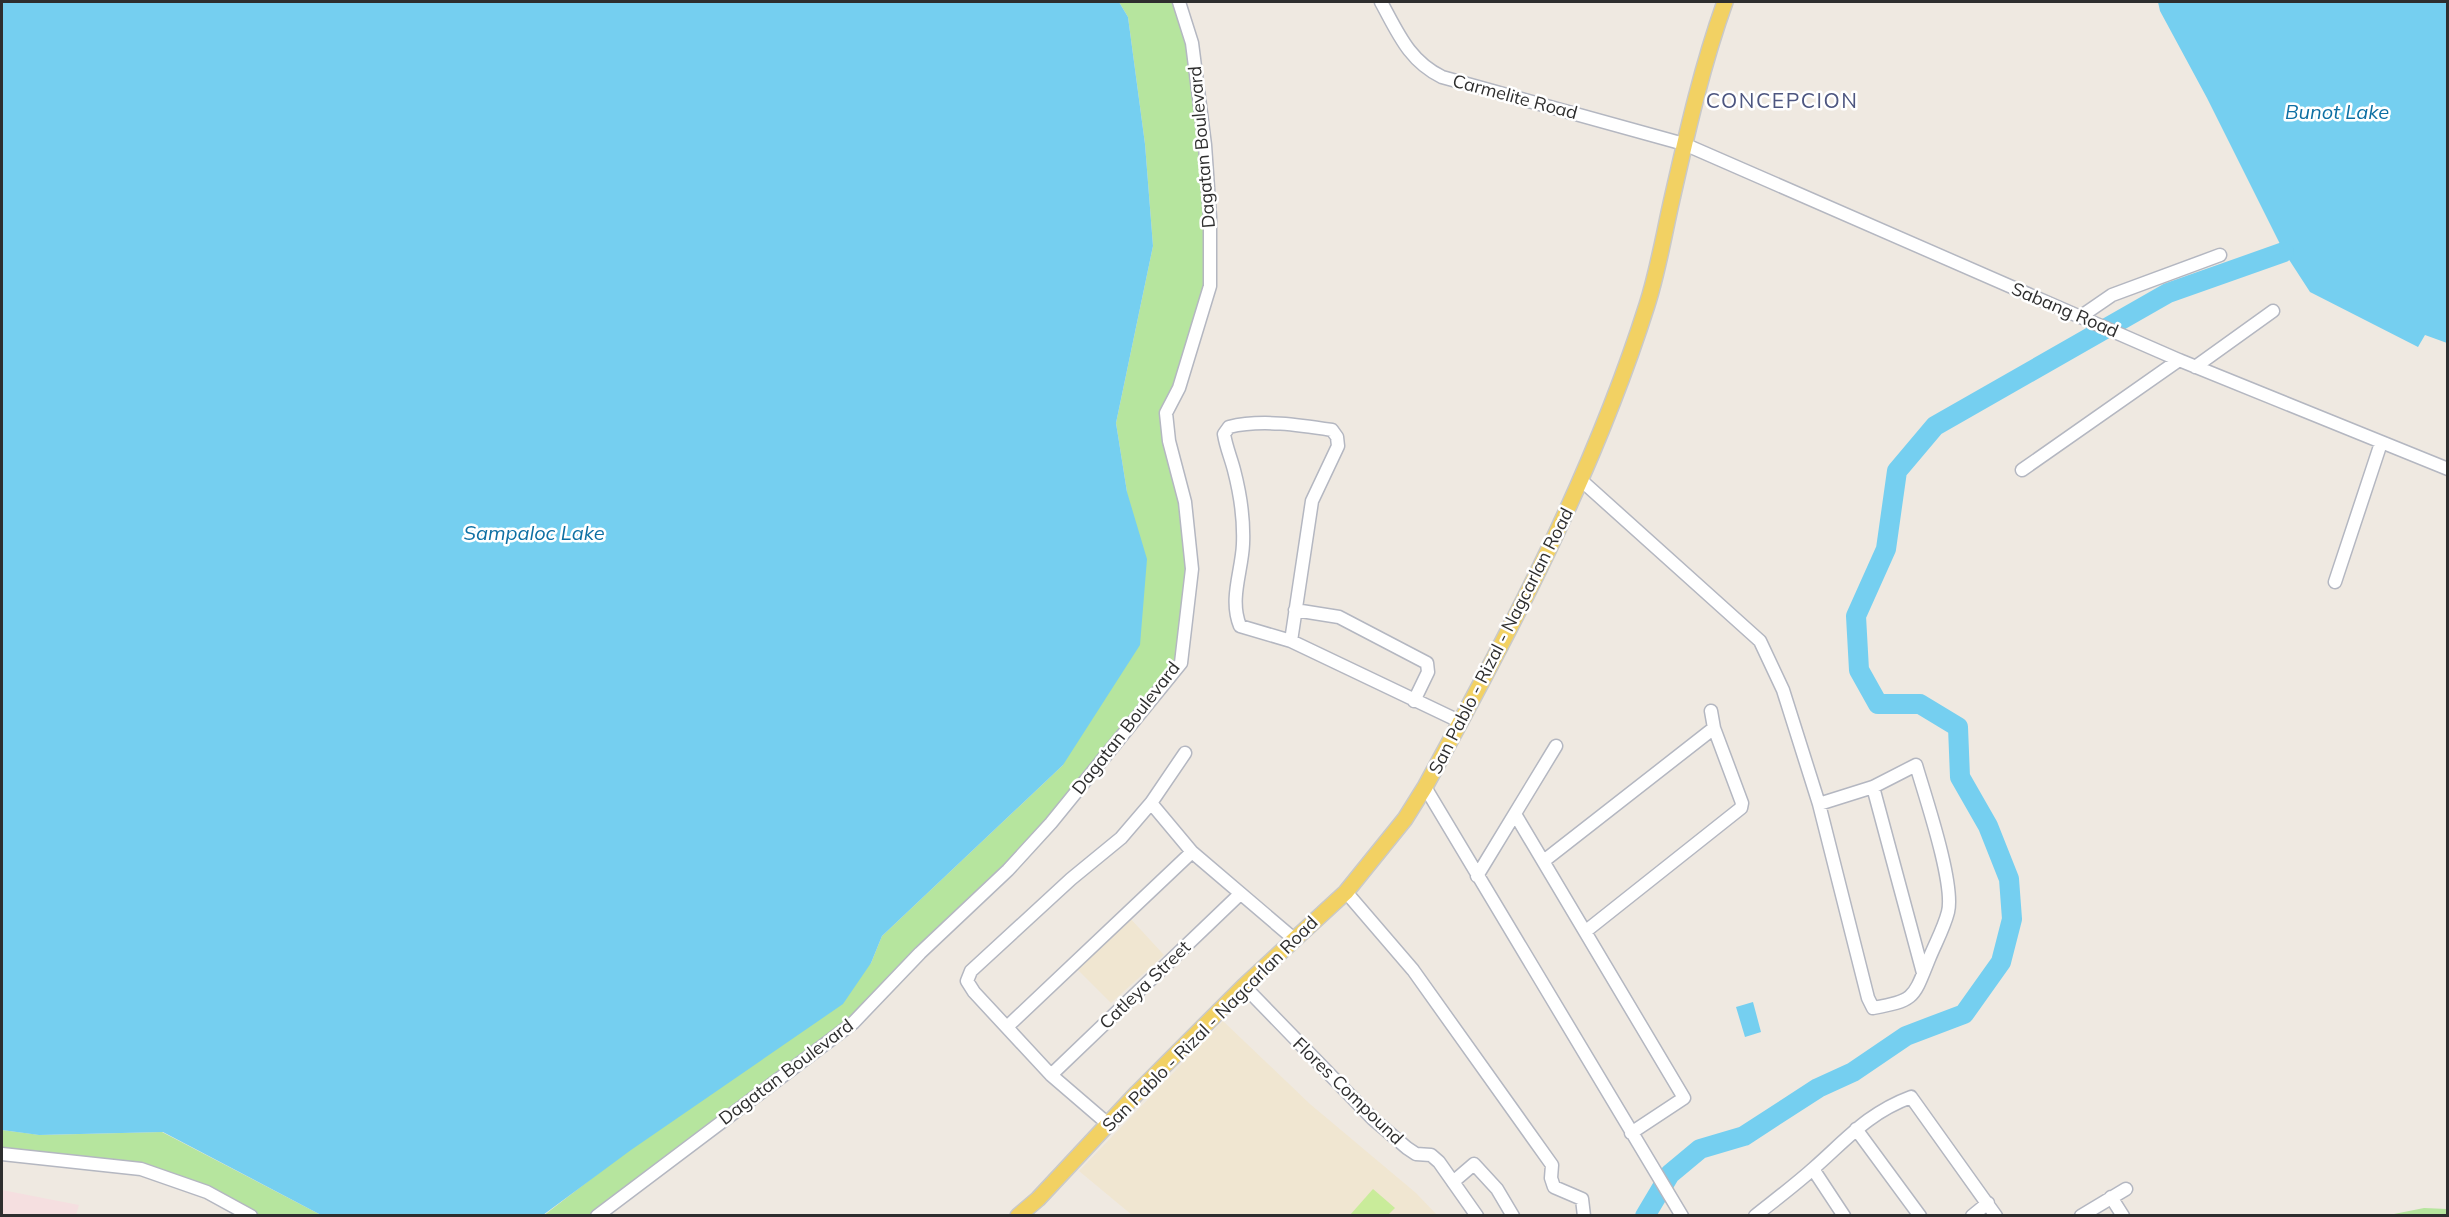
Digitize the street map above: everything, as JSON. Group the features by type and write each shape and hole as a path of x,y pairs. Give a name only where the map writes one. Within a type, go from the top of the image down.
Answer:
{"main road":[{"name":"San Pablo - Rizal - Nagcarlan Road","path":"1018,1215 1038,1199 1108,1124 1244,986 1346,892 1405,819 1425,787 1461,722 1582,481 1614,403 1648,302 1684,144 1713,34 1725,2"}],"street":[{"name":"Dagatan Boulevard","path":"597,1215 854,1023 920,953 1008,870 1051,823 1181,663 1192,569 1185,502 1168,441 1166,413 1179,388 1210,286 1210,217 1205,145 1192,43 1179,2"},
{"name":"Carmelite Road","path":"1382,2 1405,45 1423,68 1443,77 1684,144"},
{"name":"Sabang Road","path":"1684,144 2195,367 2448,470"},
{"path":"2080,317 2112,295 2220,255"},
{"path":"2195,367 2273,311"},
{"path":"2022,470 2180,360"},
{"path":"1291,641 1312,501 1338,446 1337,437 1332,430 1312,427 1241,424 1229,427 1224,434 1239,495 1243,544 1235,615 1240,626 1291,641 1461,722"},
{"path":"2335,582 2381,442"},
{"path":"1582,481 1760,641 1782,690 1819,804 1868,998 1873,1008 1905,1002 1923,973 1949,911 1949,894 1939,843 1916,765 1873,787 1819,804"},
{"path":"1294,610 1339,617 1427,663 1428,672 1414,701"},
{"path":"1586,931 1741,808 1742,802 1714,728 1711,711"},
{"path":"1545,860 1714,728"},
{"path":"1477,876 1556,746"},
{"path":"1108,1124 1051,1075 968,981 971,970 1071,879 1120,838 1152,803 1185,753"},
{"path":"1425,787 1682,1215"},
{"path":"1873,787 1923,973"},
{"path":"1152,803 1192,852 1239,895 1294,939"},
{"path":"1515,814 1545,860 1684,1098 1631,1133"},
{"path":"1007,1027 1192,852"},
{"path":"1346,892 1413,970 1488,1073 1552,1165 1554,1187 1582,1199 1584,1215"},
{"name":"Catleya Street","path":"1051,1075 1239,895"},
{"name":"Flores Compound","path":"1244,986 1373,1119 1416,1154 1431,1155 1477,1215"},
{"path":"1755,1215 1769,1211 1856,1129 1886,1106 1911,1097 1996,1215"},
{"path":"1856,1129 1920,1215"},
{"path":"2,1154 141,1168 207,1192 251,1215"},
{"path":"1453,1182 1474,1164 1492,1183 1513,1215"},
{"path":"1814,1168 1844,1215"},
{"path":"2081,1215 2126,1189"},
{"path":"2111,1197 2123,1215"},
{"path":"1972,1215 1988,1203"}],"shaded area":[{"path":"1129,917 1164,955 1111,1003 1075,967"},
{"path":"1223,1021 1310,1104 1416,1193 1437,1215 1132,1215 1079,1171"},
{"path":"2,1190 79,1205 76,1215 2,1215"}],"green space":[{"path":"1119,2 1179,2 1192,43 1210,286 1166,413 1192,569 1181,663 1051,823 853,1023 597,1215 543,1216 871,963 882,936 1063,765 1127,492 1116,423 1153,246 1145,144 1128,17"},
{"path":"2,1130 40,1135 162,1132 321,1215 252,1215 141,1169 2,1153"},
{"path":"1373,1189 1395,1208 1388,1215 1350,1215"},
{"path":"2424,1208 2447,1209 2447,1215 2389,1215"}],"water":[{"name":"Sampaloc Lake","path":"2,2 1119,2 1128,17 1145,144 1153,246 1116,423 1127,492 1147,559 1140,645 1063,765 882,936 871,963 843,1004 631,1150 543,1215 321,1215 163,1132 39,1135 2,1130"},
{"name":"Bunot Lake","path":"2158,2 2447,2 2447,343 2425,335 2418,347 2310,292 2284,252 2207,98 2160,11"},
{"path":"1753,1002 1761,1032 1745,1037 1736,1007"}],"waterway":[{"path":"1645,1216 1670,1174 1700,1149 1744,1136 1818,1088 1853,1072 1906,1036 1964,1014 2001,962 2012,919 2009,879 1988,826 1960,777 1958,727 1920,704 1878,704 1859,670 1856,616 1886,549 1897,471 1935,426 2168,293 2284,252"}],"district":[{"name":"CONCEPCION","path":"1782,101"}]}
